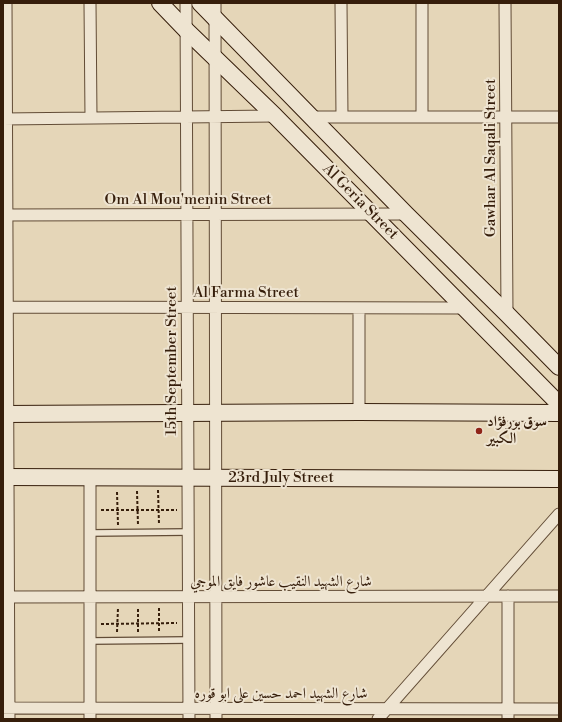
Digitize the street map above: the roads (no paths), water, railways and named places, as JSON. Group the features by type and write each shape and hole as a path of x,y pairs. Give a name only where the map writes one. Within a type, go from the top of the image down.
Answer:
{"street":[{"path":"6,3 5,414 7,712"},
{"path":"90,3 91,118"},
{"name":"Al Geria Street","path":"160,3 275,116 559,404"},
{"name":"15th September Street","path":"186,3 189,714"},
{"name":"Al Geria Street","path":"200,3 215,11 312,117 559,368"},
{"path":"341,3 342,117"},
{"path":"422,3 422,117"},
{"name":"Gawhar Al Saqali Street","path":"505,3 507,314"},
{"path":"215,11 216,714"},
{"path":"5,119 275,116"},
{"path":"312,117 559,117"},
{"name":"Om Al Mou'menin Street","path":"5,215 406,214"},
{"name":"Al Farma Street","path":"5,307 464,308"},
{"path":"359,308 359,412"},
{"path":"5,414 559,412"},
{"name":"23rd July Street","path":"6,476 559,479"},
{"path":"90,477 90,714"},
{"path":"378,719 559,514"},
{"path":"508,596 508,714"},
{"name":"شارع الشهيد النقيب عاشور فايق الموجي","path":"6,597 559,596"},
{"name":"شارع الشهيد احمد حسين على ابو قوره","path":"7,712 90,714 216,714 387,709 508,714 559,709"}],"lane":[{"path":"90,533 188,532"},
{"path":"90,641 188,640"}],"place":[{"name":"سوق بورفؤاد الكبير","path":"479,431"}]}
